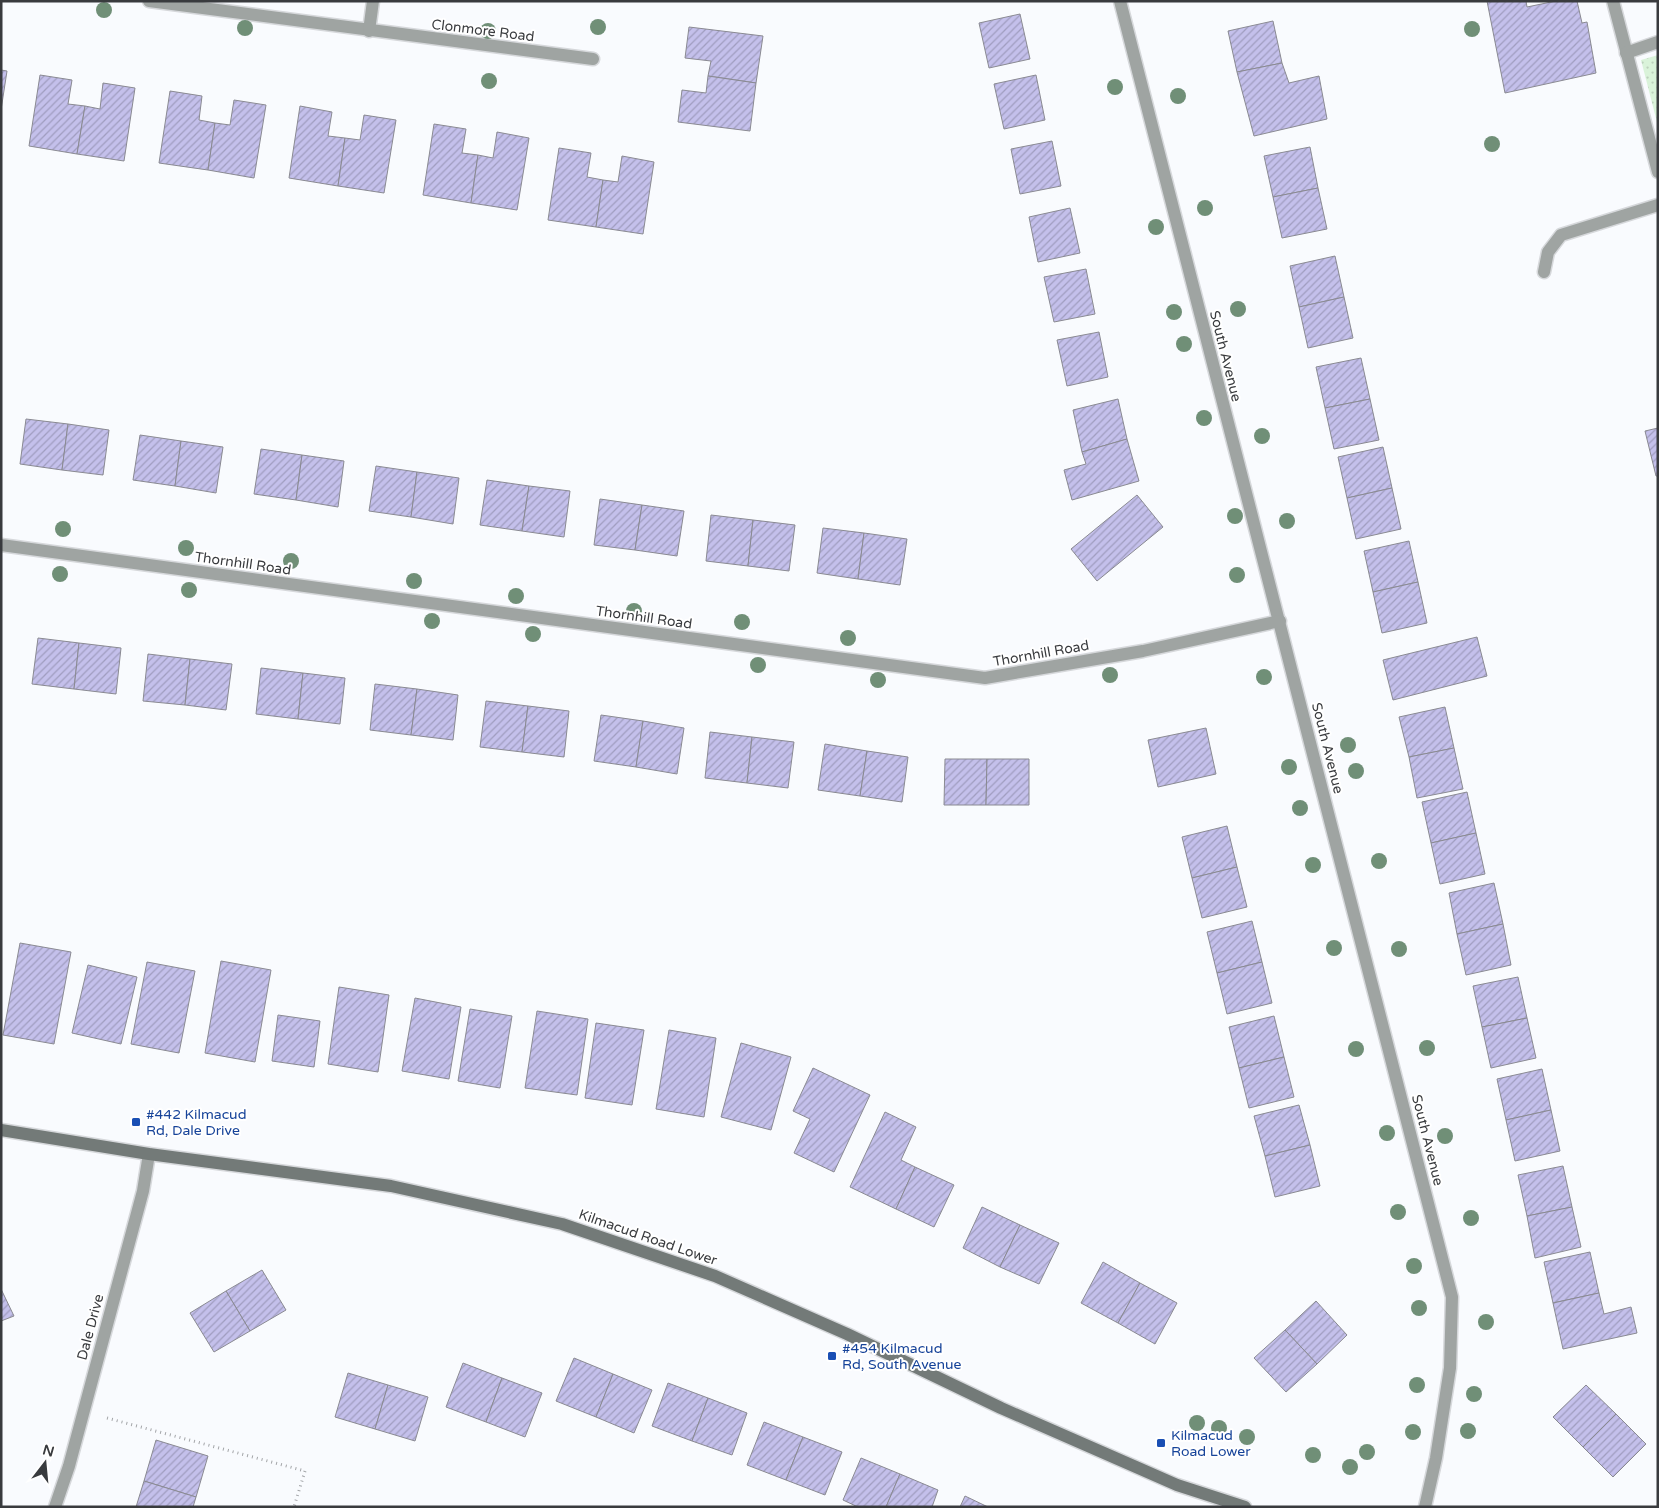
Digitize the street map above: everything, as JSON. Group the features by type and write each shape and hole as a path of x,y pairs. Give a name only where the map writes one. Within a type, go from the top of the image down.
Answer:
{"main road":[{"name":"Kilmacud Road Lower","path":"1,1130 149,1154 391,1186 562,1224 715,1276 847,1334 1001,1408 1177,1485 1245,1507"}],"street":[{"name":"Clonmore Road","path":"149,1 593,59"},
{"path":"369,31 373,1"},
{"name":"South Avenue","path":"1120,1 1452,1296 1450,1368 1436,1458 1425,1507"},
{"path":"1613,1 1658,172"},
{"path":"1626,52 1658,42"},
{"path":"1544,272 1548,252 1561,235 1658,205"},
{"name":"Thornhill Road","path":"1,545 985,678 1142,651 1280,621"},
{"name":"Dale Drive","path":"55,1507 143,1192 149,1154"}],"path":[{"path":"83,1411 305,1472 294,1507"}],"green space":[{"path":"1658,55 1658,126 1641,60"}],"building":[{"path":"1487,1 1526,1 1527,7 1556,1 1577,1 1582,23 1587,22 1596,73 1505,93"},
{"path":"1020,14 1030,59 989,68 979,23"},
{"path":"1273,21 1282,63 1237,72 1228,31"},
{"path":"689,27 763,36 756,83 708,76 711,61 685,58"},
{"path":"1282,63 1289,83 1319,76 1327,119 1254,136 1237,72"},
{"path":"1,70 7,71 1,110"},
{"path":"40,75 72,80 68,104 85,106 77,154 29,146"},
{"path":"1036,75 1045,120 1004,129 994,84"},
{"path":"708,76 756,83 750,131 678,122 682,90 706,93"},
{"path":"103,83 135,88 124,161 77,154 85,106 100,109"},
{"path":"170,91 202,96 199,120 215,123 208,170 159,163"},
{"path":"234,100 266,105 254,178 208,170 215,123 230,125"},
{"path":"300,106 332,112 328,136 345,138 338,186 289,178"},
{"path":"364,115 396,120 384,193 338,186 345,138 360,140"},
{"path":"434,124 466,129 462,153 478,155 471,203 423,195"},
{"path":"497,132 529,138 517,210 471,203 478,155 493,158"},
{"path":"1052,141 1061,186 1020,194 1011,149"},
{"path":"1310,147 1318,188 1273,197 1264,156"},
{"path":"559,148 591,153 587,177 603,180 596,227 548,220"},
{"path":"622,156 654,162 643,234 596,227 603,180 618,182"},
{"path":"1318,188 1327,229 1282,238 1273,197"},
{"path":"1070,208 1080,253 1038,262 1029,217"},
{"path":"1335,256 1344,297 1299,307 1290,266"},
{"path":"1086,269 1095,314 1054,322 1044,277"},
{"path":"1344,297 1353,338 1308,348 1299,307"},
{"path":"1099,332 1108,377 1067,386 1057,340"},
{"path":"1361,358 1370,399 1325,408 1316,367"},
{"path":"1118,399 1127,439 1082,452 1073,410"},
{"path":"1370,399 1379,440 1334,449 1325,408"},
{"path":"26,419 68,424 62,470 20,464"},
{"path":"68,424 109,430 103,475 62,470"},
{"path":"1658,428 1658,476 1656,476 1645,431"},
{"path":"140,435 181,441 175,486 133,480"},
{"path":"1127,439 1139,481 1072,500 1064,470 1086,464 1082,452"},
{"path":"181,441 223,447 216,493 175,486"},
{"path":"1383,447 1392,488 1347,498 1338,457"},
{"path":"261,449 302,455 296,500 254,494"},
{"path":"302,455 344,461 338,507 296,500"},
{"path":"376,466 417,472 411,517 369,511"},
{"path":"417,472 459,478 453,524 411,517"},
{"path":"487,480 529,486 522,531 480,525"},
{"path":"529,486 570,491 564,537 522,531"},
{"path":"1392,488 1401,529 1356,539 1347,498"},
{"path":"1137,495 1163,527 1097,581 1071,549"},
{"path":"600,499 642,505 635,550 594,545"},
{"path":"642,505 684,511 677,556 635,550"},
{"path":"711,515 753,520 748,566 706,561"},
{"path":"753,520 795,525 789,571 748,566"},
{"path":"823,528 864,533 858,579 817,573"},
{"path":"864,533 907,539 900,585 858,579"},
{"path":"1409,541 1418,582 1373,592 1364,551"},
{"path":"1418,582 1427,623 1382,633 1373,592"},
{"path":"1477,637 1487,676 1393,700 1383,660"},
{"path":"38,638 79,643 74,689 32,684"},
{"path":"79,643 121,648 116,694 74,689"},
{"path":"148,654 190,659 185,705 143,701"},
{"path":"190,659 232,664 226,710 185,705"},
{"path":"261,668 303,673 298,719 256,714"},
{"path":"303,673 345,678 340,724 298,719"},
{"path":"375,684 417,689 411,735 370,730"},
{"path":"417,689 458,695 453,740 411,735"},
{"path":"486,701 528,706 522,752 480,747"},
{"path":"528,706 569,711 564,757 522,752"},
{"path":"1445,707 1454,748 1409,757 1399,717"},
{"path":"601,715 643,721 636,767 594,761"},
{"path":"643,721 684,728 677,774 636,767"},
{"path":"1206,728 1216,774 1158,787 1148,740"},
{"path":"710,732 752,737 747,783 705,778"},
{"path":"752,737 794,742 788,788 747,783"},
{"path":"825,744 867,751 860,796 818,790"},
{"path":"1454,748 1463,789 1417,798 1409,757"},
{"path":"867,751 908,757 902,802 860,796"},
{"path":"945,759 987,759 986,805 944,805"},
{"path":"987,759 1029,759 1029,805 986,805"},
{"path":"1467,792 1476,833 1431,843 1422,802"},
{"path":"1227,826 1237,867 1192,878 1182,837"},
{"path":"1476,833 1485,874 1440,884 1431,843"},
{"path":"1237,867 1247,907 1202,918 1192,878"},
{"path":"1494,883 1503,924 1457,934 1449,893"},
{"path":"1252,921 1262,962 1217,973 1207,932"},
{"path":"1503,924 1511,965 1466,975 1457,934"},
{"path":"20,943 71,952 54,1044 3,1035"},
{"path":"221,961 271,970 255,1062 205,1053"},
{"path":"147,962 195,971 179,1053 131,1044"},
{"path":"1262,962 1272,1003 1227,1014 1217,973"},
{"path":"88,965 137,977 121,1044 72,1033"},
{"path":"1518,977 1527,1018 1482,1027 1473,986"},
{"path":"339,987 389,995 378,1072 328,1064"},
{"path":"415,998 461,1007 449,1079 402,1071"},
{"path":"470,1009 512,1016 500,1088 458,1081"},
{"path":"537,1011 588,1019 577,1095 525,1088"},
{"path":"278,1015 320,1021 314,1067 272,1061"},
{"path":"1274,1016 1284,1057 1239,1068 1229,1027"},
{"path":"1527,1018 1536,1058 1491,1068 1482,1027"},
{"path":"596,1023 644,1030 632,1105 585,1098"},
{"path":"669,1030 716,1038 704,1117 656,1109"},
{"path":"741,1043 791,1057 771,1130 721,1117"},
{"path":"1284,1057 1294,1097 1249,1108 1239,1068"},
{"path":"813,1068 870,1095 834,1172 794,1153 810,1119 793,1111"},
{"path":"1542,1069 1551,1110 1506,1120 1497,1079"},
{"path":"1299,1105 1310,1145 1265,1156 1254,1116"},
{"path":"1551,1110 1560,1151 1515,1161 1506,1120"},
{"path":"885,1112 916,1127 901,1160 915,1167 896,1209 850,1187"},
{"path":"1310,1145 1320,1186 1275,1197 1265,1156"},
{"path":"1563,1166 1572,1207 1527,1216 1518,1175"},
{"path":"915,1167 954,1185 934,1227 896,1209"},
{"path":"982,1207 1020,1225 1000,1267 963,1248"},
{"path":"1572,1207 1581,1247 1535,1258 1527,1216"},
{"path":"1020,1225 1059,1243 1039,1284 1000,1267"},
{"path":"1590,1252 1599,1293 1553,1303 1544,1262"},
{"path":"1103,1262 1140,1283 1118,1323 1081,1303"},
{"path":"262,1270 286,1310 250,1331 226,1291"},
{"path":"1140,1283 1177,1303 1155,1344 1118,1323"},
{"path":"1,1289 14,1316 1,1321"},
{"path":"226,1291 250,1331 214,1352 190,1313"},
{"path":"1599,1293 1604,1314 1631,1307 1637,1333 1563,1349 1553,1303"},
{"path":"1316,1301 1347,1335 1317,1364 1285,1330"},
{"path":"1285,1330 1317,1364 1286,1392 1254,1358"},
{"path":"574,1358 613,1374 596,1417 556,1401"},
{"path":"463,1363 502,1378 486,1422 446,1407"},
{"path":"348,1373 388,1385 375,1429 335,1417"},
{"path":"613,1374 652,1390 634,1433 596,1417"},
{"path":"502,1378 542,1393 525,1437 486,1422"},
{"path":"668,1383 708,1398 692,1441 652,1426"},
{"path":"388,1385 428,1397 415,1441 375,1429"},
{"path":"1586,1385 1616,1414 1583,1447 1553,1417"},
{"path":"708,1398 747,1413 732,1455 692,1441"},
{"path":"1616,1414 1646,1444 1613,1477 1583,1447"},
{"path":"764,1422 803,1437 786,1480 747,1465"},
{"path":"803,1437 842,1452 825,1495 786,1480"},
{"path":"156,1440 208,1456 196,1497 144,1481"},
{"path":"861,1458 900,1474 886,1507 858,1507 843,1500"},
{"path":"900,1474 938,1490 932,1507 886,1507"},
{"path":"144,1481 196,1497 193,1507 136,1507"},
{"path":"965,1496 988,1507 960,1507"}],"place":[{"name":"#442 Kilmacud Rd, Dale Drive","path":"136,1122"},
{"name":"#454 Kilmacud Rd, South Avenue","path":"832,1356"},
{"name":"Kilmacud Road Lower","path":"1161,1443"}]}
